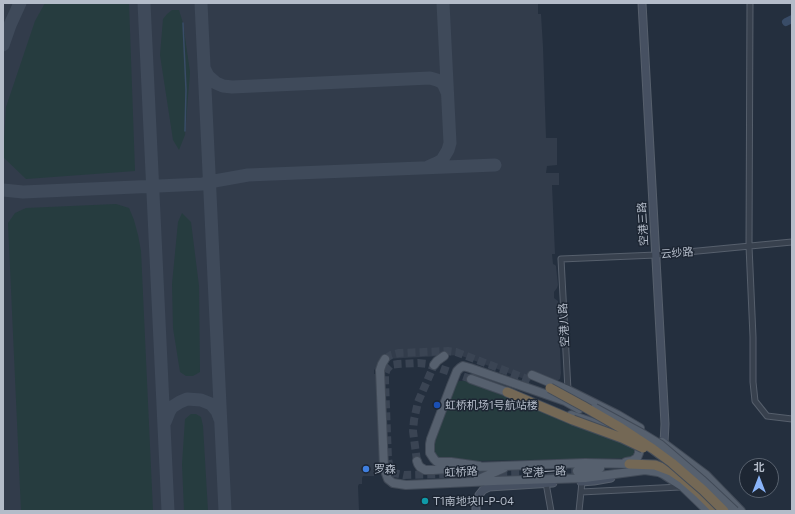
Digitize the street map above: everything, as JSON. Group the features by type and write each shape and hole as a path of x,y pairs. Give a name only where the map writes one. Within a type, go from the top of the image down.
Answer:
{"highway":[{"path":"550,388 643,442 672,463 724,511"},
{"path":"508,392 573,420 635,444 688,477"},
{"path":"629,468 651,464 666,469 683,479 717,511"},
{"path":"660,473 675,478 699,493"}],"main road":[{"path":"434,365 444,356"},
{"name":"虹桥路","path":"385,359 380,370 384,468 388,479 393,482 406,485 585,478 642,466 660,473 683,487 708,511"},
{"path":"479,466 452,462 437,462 430,453 431,439 457,371 463,366 565,401 657,449 709,491 729,511"},
{"path":"735,511 661,445 615,419 531,378 553,383 568,390 618,415 664,443 706,475 741,511"},
{"path":"471,379 630,435 638,442 639,453 637,458 632,461 617,464"},
{"path":"518,384 542,389 568,390"},
{"name":"虹桥路","path":"418,461 420,467 425,470 479,466 579,464 617,464 629,468"},
{"path":"472,482 509,466"},
{"path":"577,471 629,468"}],"street":[{"name":"空港三路","path":"642,3 665,424 664,443"},
{"path":"750,3 749,246 753,337 753,382 755,401 767,416 792,419"},
{"name":"云纱路","path":"561,260 656,255 792,242"},
{"name":"空港八路","path":"561,260 568,390"},
{"name":"空港一路","path":"476,507 479,495 483,490 489,487 594,481 613,478 629,468"},
{"path":"579,511 582,482"},
{"path":"546,483 551,511"},
{"path":"581,492 676,486 683,487"}],"shaded area":[{"path":"3,3 538,3 538,14 541,14 543,47 546,138 557,138 557,165 547,166 546,173 559,173 559,185 552,185 555,254 552,254 553,264 556,266 558,285 554,292 554,298 558,301 560,379 557,381 533,375 530,381 459,355 385,359 374,370 374,374 376,374 380,469 379,471 374,471 374,476 363,476 362,484 359,484 358,486 360,511 3,511"}],"green space":[{"path":"45,3 129,3 135,171 26,179 3,157 6,107 35,21"},
{"path":"172,10 179,10 183,23 190,72 185,135 179,150 173,140 160,55 163,19"},
{"path":"116,204 129,208 134,220 141,251 153,511 21,511 8,223 15,213 26,208"},
{"path":"182,213 191,222 199,286 200,372 193,376 186,376 180,372 173,328 172,284 178,222"},
{"path":"459,381 465,381 635,446 636,458 473,461 439,457 434,453 434,437 455,385"},
{"path":"191,414 196,414 201,417 203,426 208,511 184,511 182,464 185,419"}],"waterway":[{"path":"786,22 792,19"},
{"path":"183,23 186,90 185,131"}],"taxiway":[{"path":"3,45 20,3"},
{"path":"144,3 168,511"},
{"path":"201,3 225,511"},
{"path":"428,167 442,160 450,143 443,3"},
{"path":"204,68 208,76 216,83 223,86 232,87 430,78 443,83 447,92"},
{"path":"3,190 23,192 203,184 248,175 495,165"},
{"path":"165,422 172,407 187,399 201,400 211,404 217,411 220,419"}],"tunnel":[{"path":"385,359 391,355 399,353 456,352 530,380"},
{"path":"471,379 427,364 398,364 391,365 387,369 385,381 388,459 390,469 394,473 404,475 577,471"},
{"path":"417,461 413,431 414,420 418,402 434,365"}],"place":[{"name":"虹桥机场1号航站楼","path":"437,405"},
{"name":"罗森","path":"366,469"},
{"name":"T1南地块II-P-04","path":"425,501"}]}
